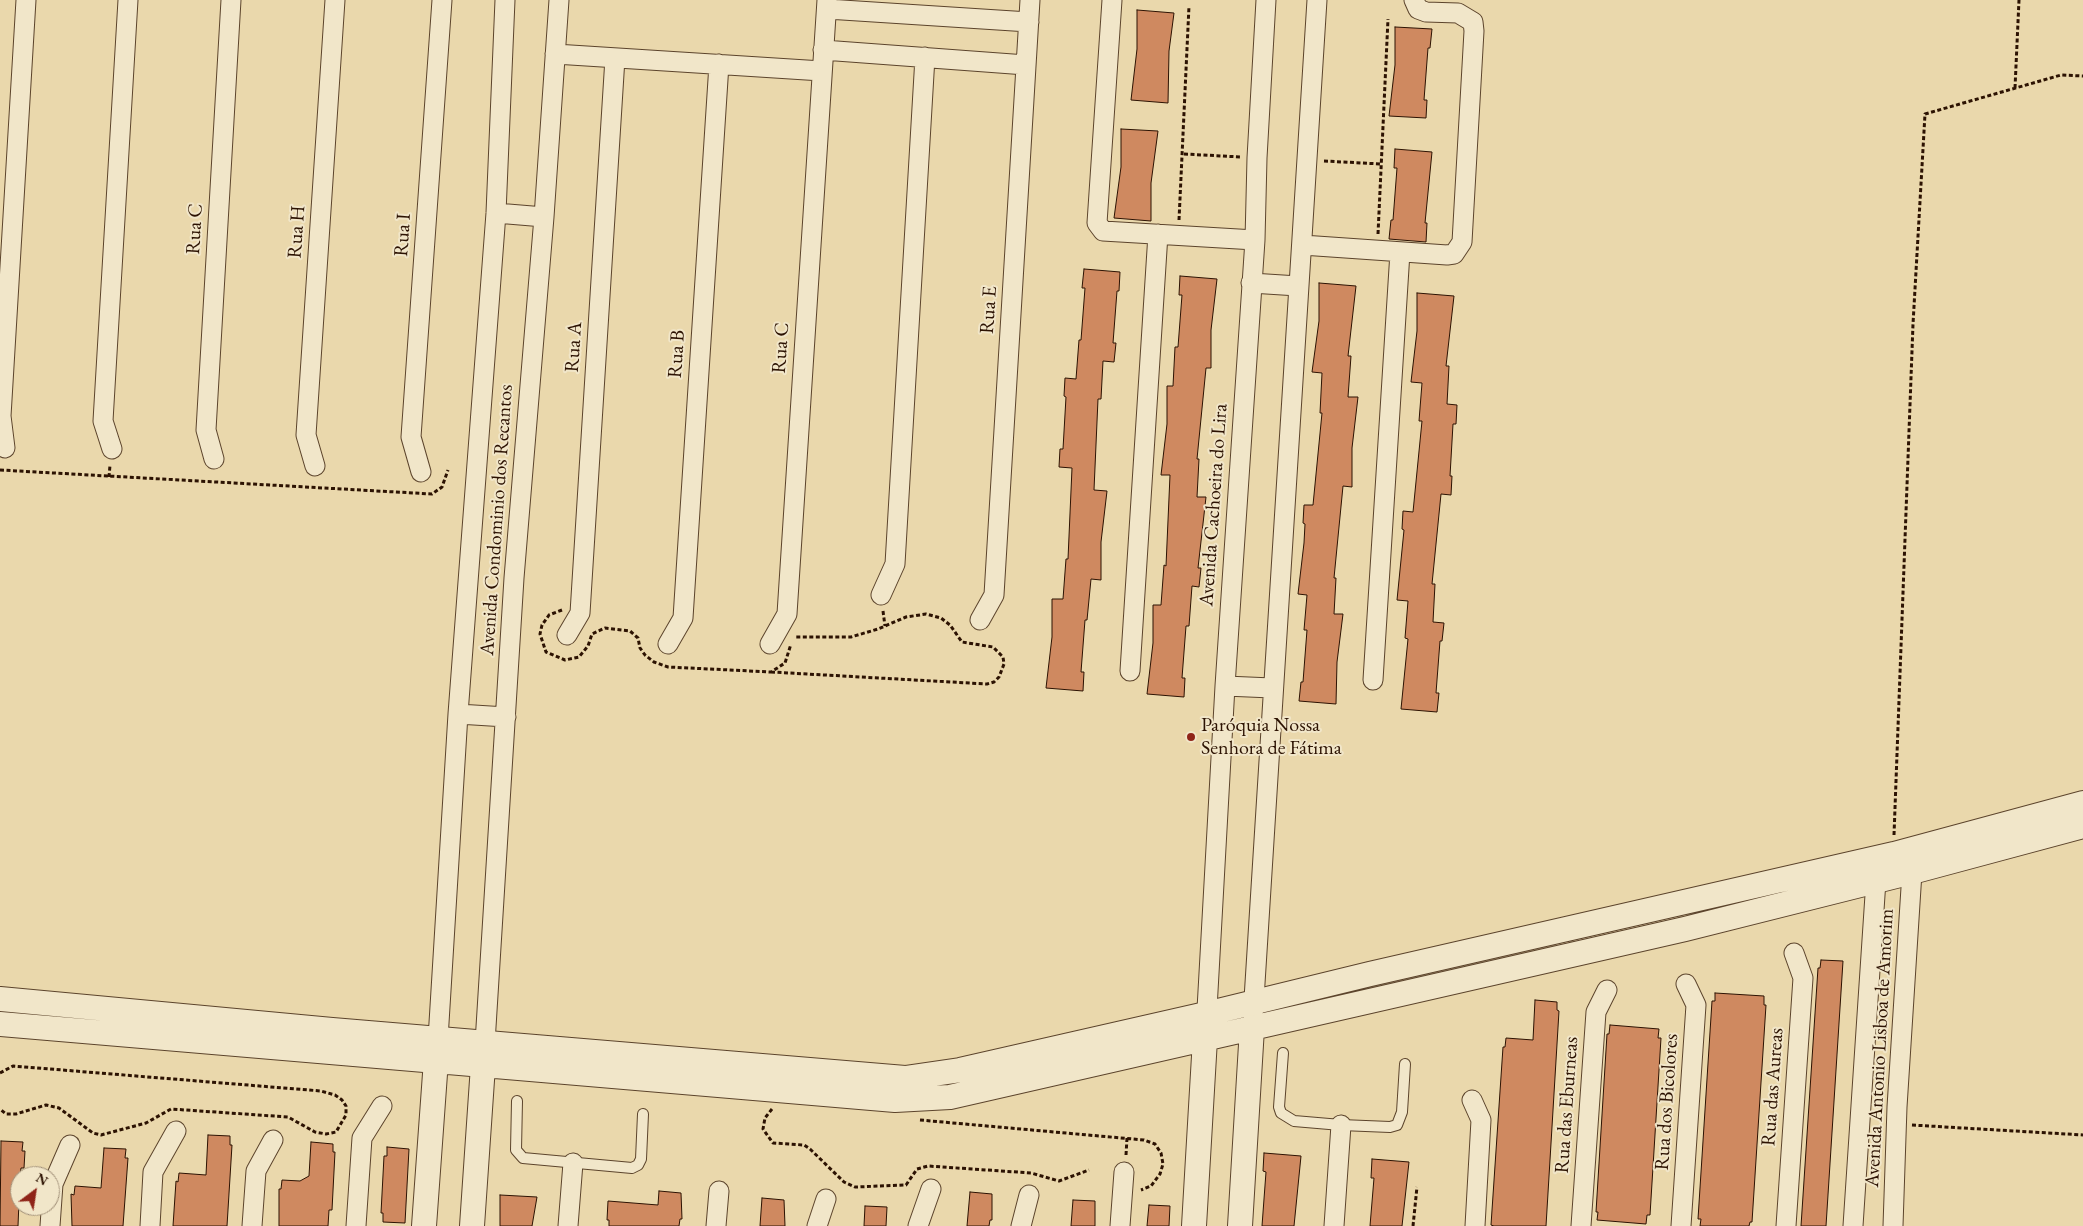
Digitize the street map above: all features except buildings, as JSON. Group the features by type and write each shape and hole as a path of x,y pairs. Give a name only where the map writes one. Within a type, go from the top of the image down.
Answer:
{"street":[{"path":"5,448 1,416 26,0"},
{"path":"112,449 102,421 128,0"},
{"name":"Rua C","path":"214,459 206,430 231,0"},
{"name":"Rua H","path":"315,466 306,436 335,0"},
{"name":"Rua I","path":"421,472 410,437 442,0"},
{"name":"Avenida Condominio dos Recantos","path":"437,1051 458,714 496,213 505,0"},
{"name":"Avenida Condominio dos Recantos","path":"485,1043 514,578 544,217 558,0"},
{"name":"Rua E","path":"980,620 994,594 1030,0"},
{"path":"1112,0 1097,223 1103,231 1255,240"},
{"name":"Avenida Cachoeira do Lira","path":"1205,1039 1225,686 1255,240 1257,158 1266,0"},
{"path":"1240,1226 1272,688 1318,0"},
{"path":"1302,245 1454,254 1462,242 1473,22 1458,13 1426,12 1418,9 1414,0"},
{"path":"827,4 927,7 1029,22"},
{"name":"Rua C","path":"770,644 787,614 827,4"},
{"path":"823,50 1026,65"},
{"path":"555,54 822,70"},
{"path":"881,594 895,564 925,57"},
{"name":"Rua A","path":"567,635 580,613 615,58"},
{"name":"Rua B","path":"668,644 683,618 719,64"},
{"path":"496,213 544,217"},
{"path":"1130,671 1158,234"},
{"path":"1373,680 1400,252"},
{"path":"1251,283 1298,286"},
{"path":"1225,686 1272,688"},
{"path":"458,714 506,717"},
{"path":"0,1024 437,1051 485,1043 905,1078 960,1070 1894,854 2083,804"},
{"path":"0,998 437,1051 483,1066 895,1100 950,1098 1685,929 1912,872 2083,826"},
{"name":"Avenida Antonio Lisboa de Amorim","path":"1893,1226 1912,872"},
{"name":"Avenida Antonio Lisboa de Amorim","path":"1853,1226 1876,880"},
{"name":"Rua das Aureas","path":"1786,1226 1803,978 1794,953"},
{"name":"Rua dos Bicolores","path":"1681,1226 1696,1006 1686,984"},
{"name":"Rua das Eburneas","path":"1581,1226 1596,1012 1607,990"},
{"path":"1194,1226 1205,1039"},
{"path":"472,1226 485,1043"},
{"path":"424,1226 437,1051"},
{"path":"1472,1100 1481,1120 1475,1226"},
{"path":"356,1226 362,1138 382,1106"},
{"path":"1334,1226 1341,1125"},
{"path":"150,1226 153,1172 176,1130"},
{"path":"252,1226 256,1171 273,1140"},
{"path":"50,1226 53,1184 70,1146"},
{"path":"568,1226 573,1163"},
{"path":"1120,1226 1124,1172"},
{"path":"918,1226 931,1189"},
{"path":"716,1226 719,1191"},
{"path":"1021,1226 1029,1195"},
{"path":"817,1226 826,1199"}],"lane":[{"path":"1283,1053 1281,1113 1294,1120 1341,1125 1390,1127 1396,1125 1402,1112 1405,1064"},
{"path":"517,1101 516,1150 518,1155 523,1158 632,1168 638,1165 641,1159 643,1114"}],"path":[{"path":"2015,88 2019,0"},
{"path":"1178,236 1184,154 1189,6"},
{"path":"1377,250 1388,19"},
{"path":"1894,854 1913,324 1924,114 2061,76 2083,76"},
{"path":"1184,154 1257,158"},
{"path":"1306,160 1381,164"},
{"path":"0,470 432,494 442,487 448,470"},
{"path":"565,610 549,615 542,626 540,634 542,646 546,652 553,657 565,660 579,657 588,646 592,634 605,628 630,632 638,638 640,648 645,655 654,662 668,667 987,684 994,682 1004,664 1003,657 992,648 962,642 950,624 942,618 926,614 906,616 878,629 852,637 798,636 792,638 785,662 771,672"},
{"path":"0,1073 13,1066 321,1091 335,1095 342,1100 346,1106 346,1115 336,1132 326,1134 315,1132 288,1117 171,1109 146,1123 101,1135 93,1133 59,1108 46,1104 16,1114 6,1114 0,1109"},
{"path":"775,1108 768,1112 762,1128 773,1143 804,1145 844,1182 855,1187 906,1185 917,1169 928,1166 1031,1173 1059,1181 1089,1170"},
{"path":"912,1120 1144,1140 1155,1144 1161,1153 1163,1164 1155,1180 1141,1190"},
{"path":"1897,1124 2083,1136"},
{"path":"1413,1226 1417,1187"}],"place":[{"name":"Paróquia Nossa Senhora de Fátima","path":"1191,737"}]}
